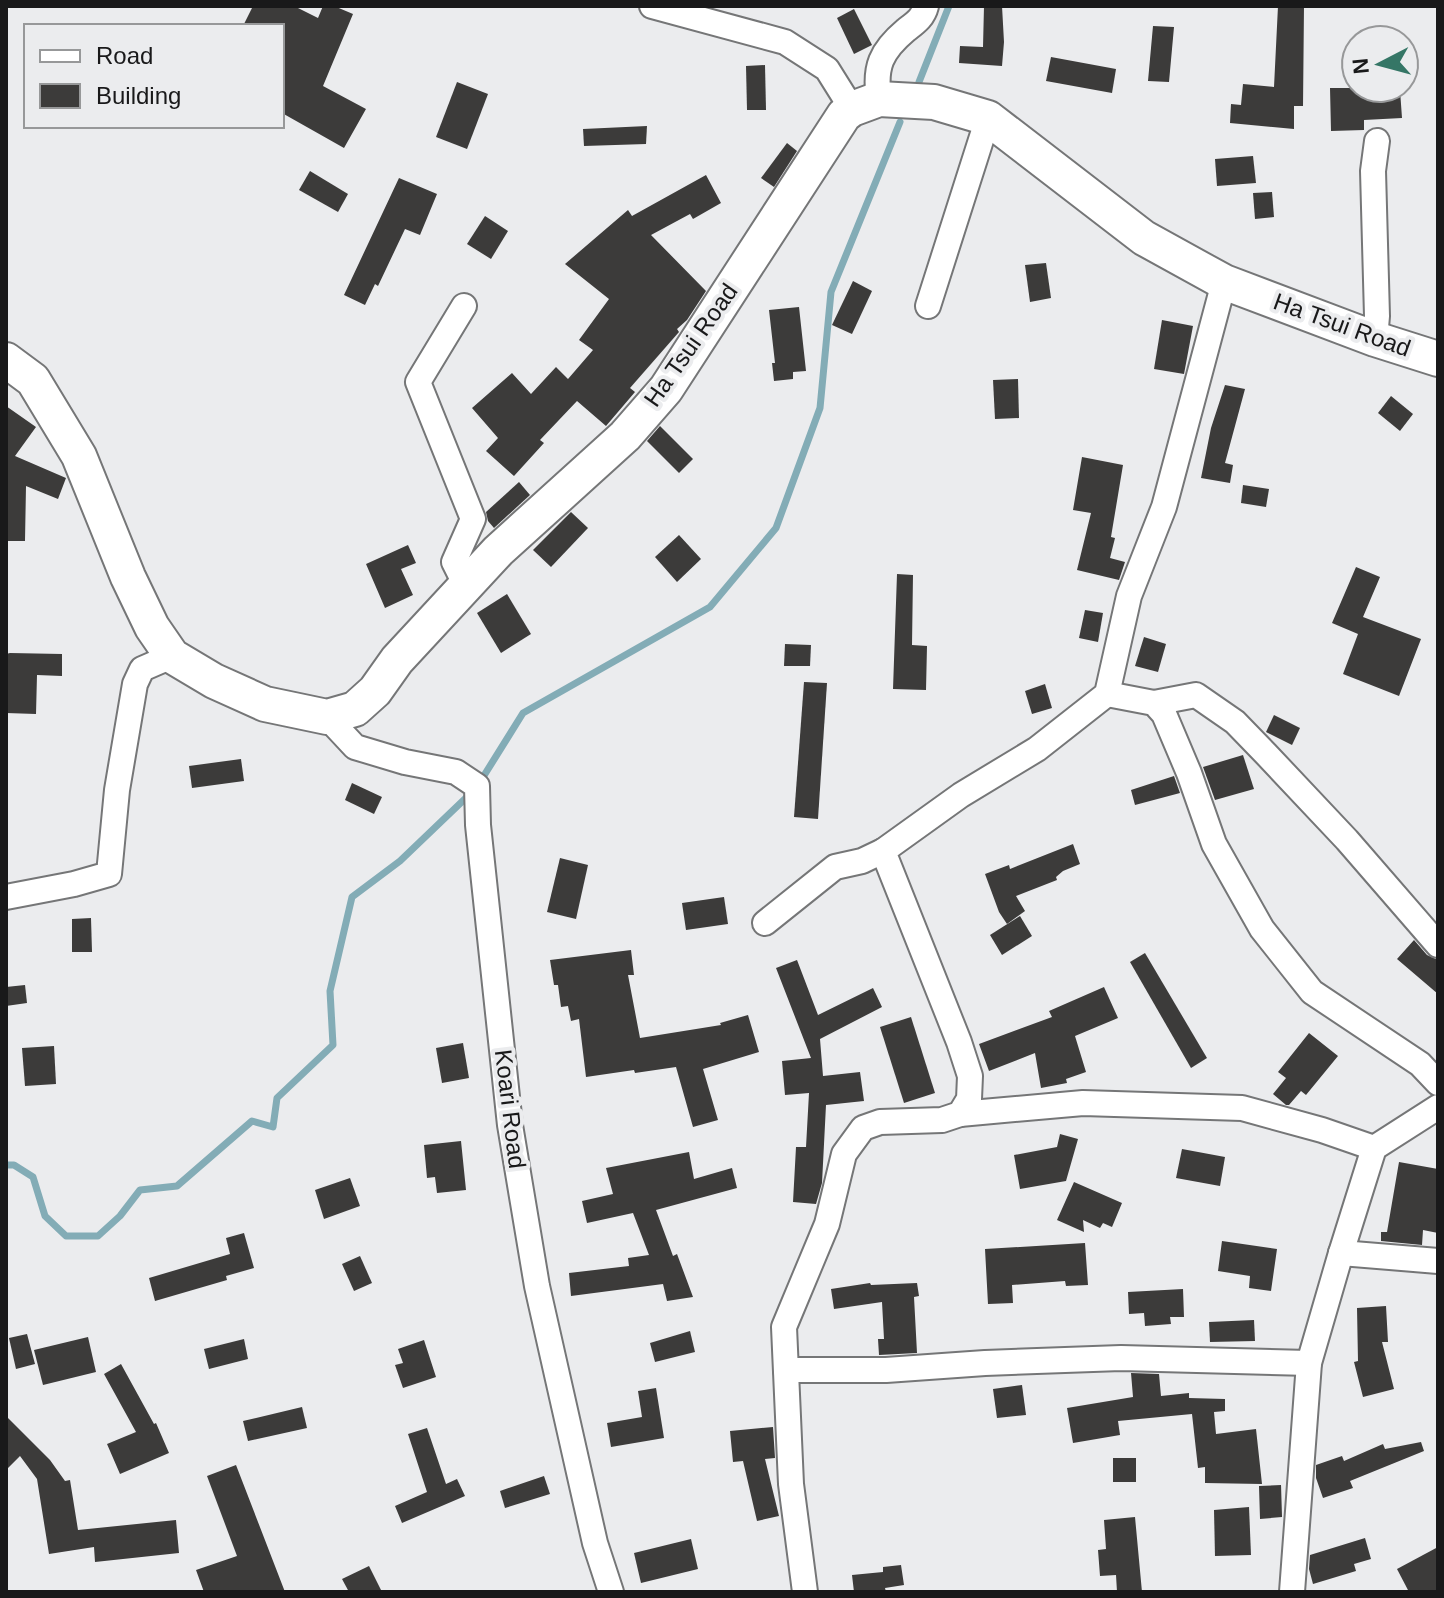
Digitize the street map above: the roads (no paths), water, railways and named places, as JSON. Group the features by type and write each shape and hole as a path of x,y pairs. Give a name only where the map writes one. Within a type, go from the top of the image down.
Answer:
{"street":[{"path":"652,6 785,42 827,69 865,104 889,44 923,16 926,6"},
{"name":"Ha Tsui Road","path":"327,717 355,709 375,691 397,660 498,551 625,436 666,389 844,115 865,104 934,102 988,118 1144,238 1224,282 1375,339 1438,359"},
{"path":"928,306 988,118"},
{"path":"1375,339 1373,171 1377,141"},
{"path":"765,923 835,867 862,861 883,851 961,795 1037,749 1107,694 1129,596 1164,507 1224,282"},
{"path":"464,306 418,382 473,519 454,562 466,586"},
{"path":"6,360 33,380 79,456 128,577 152,627 172,656 214,681 265,704 327,717"},
{"path":"6,897 109,874 117,790 135,684 142,669 172,656"},
{"path":"1107,694 1154,703 1196,695 1235,722 1347,840 1438,945"},
{"path":"1154,703 1164,714 1214,844 1262,929 1312,992 1420,1064 1438,1083"},
{"name":"Koari Road","path":"327,717 355,747 405,762 456,772 477,786 478,825 515,1155 537,1286 595,1543 609,1590"},
{"path":"883,851 970,1076 969,1099 960,1114"},
{"path":"805,1592 791,1484 784,1327 827,1224 844,1154 863,1128 880,1122 942,1120 960,1114 1083,1103 1242,1108 1374,1148"},
{"path":"1292,1592 1309,1363 1341,1253 1374,1148 1438,1107"},
{"path":"1341,1253 1438,1261"},
{"path":"786,1370 886,1370 1121,1358 1309,1363"}],"waterway":[{"path":"919,82 949,6"},
{"path":"480,782 523,713 710,607 776,528 820,408 831,292 900,122"},
{"path":"6,1165 14,1165 33,1177 45,1216 66,1236 98,1236 120,1216 140,1190 177,1186 252,1121 273,1127 277,1098 333,1045 330,991 352,897 400,861 470,794"}]}
